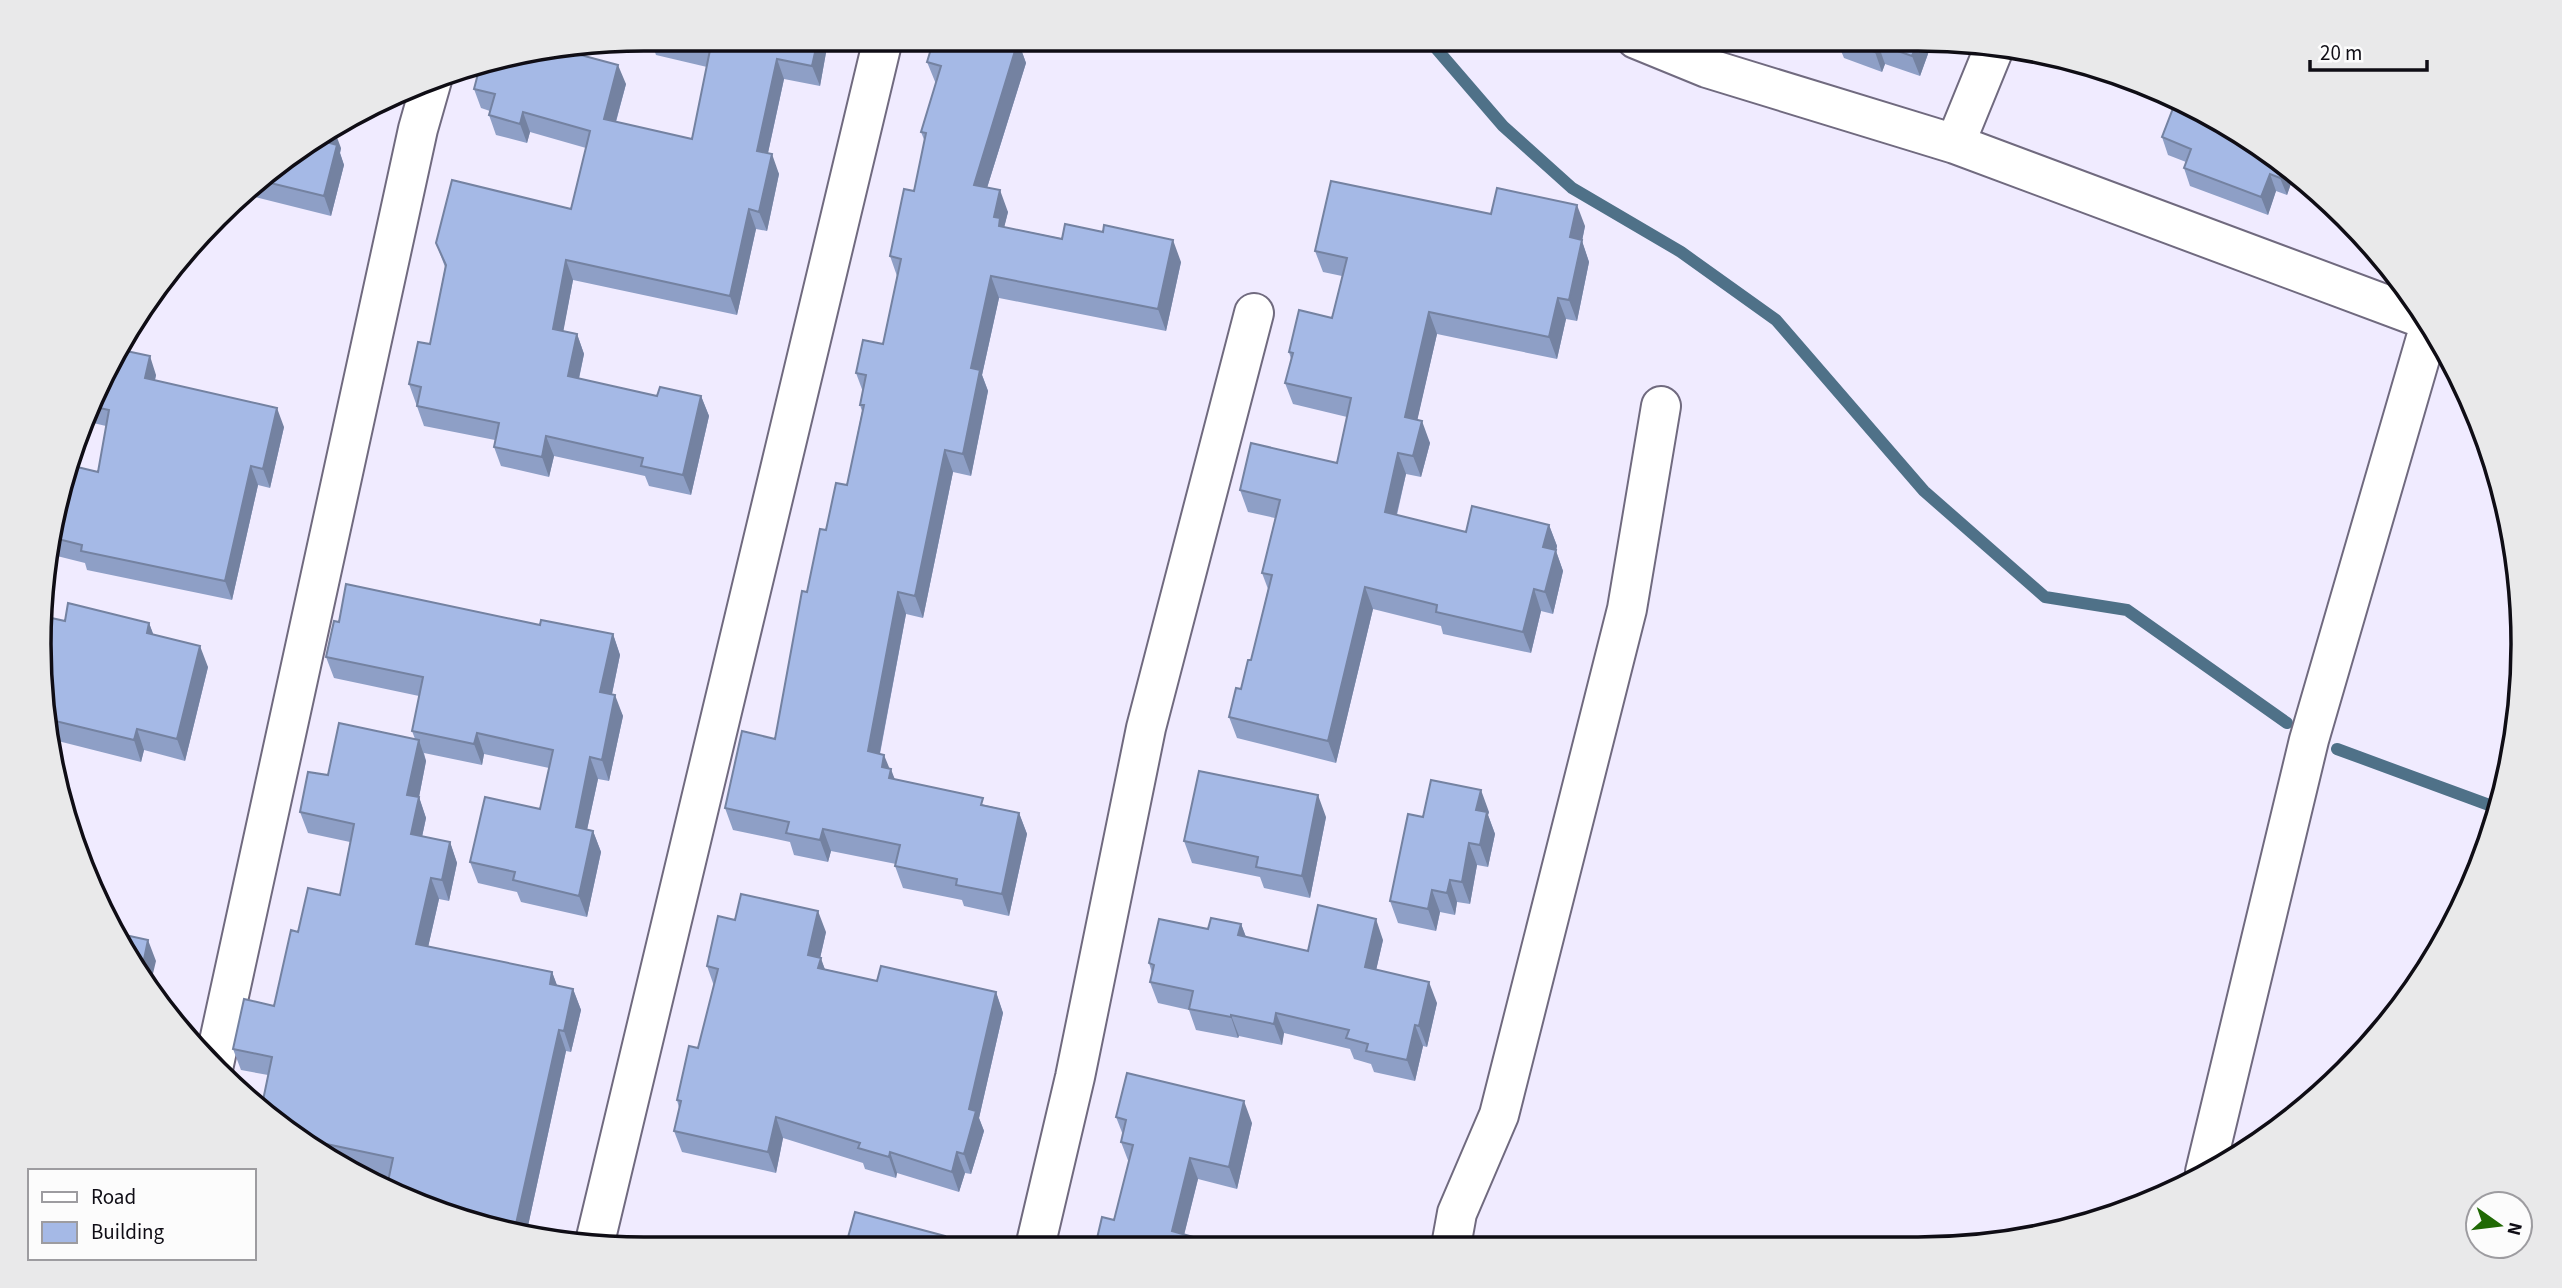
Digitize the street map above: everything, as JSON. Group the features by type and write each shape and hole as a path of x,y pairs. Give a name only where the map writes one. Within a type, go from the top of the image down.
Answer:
{"street":[{"path":"597,1235 880,51"},
{"path":"1664,51 1707,68 1955,144 2412,316"},
{"path":"1955,144 1991,56"},
{"path":"217,1055 418,129 429,91"},
{"path":"1037,1237 1075,1077 1146,728 1254,313"},
{"path":"2207,1162 2309,740 2424,335"},
{"path":"1453,1237 1457,1213 1499,1115 1627,609 1661,406"}],"building":[{"path":"710,51 815,51 812,66 777,59 757,151 772,154 759,212 749,209 730,296 566,260 553,329 577,334 568,376 657,396 660,387 701,396 683,475 641,466 643,458 546,436 542,457 494,447 499,423 417,406 421,387 409,384 418,342 430,344 446,265 436,243 452,180 571,209 590,131 523,112 520,124 489,115 495,94 474,89 478,75 528,62 580,55 618,65 604,119 692,139"},
{"path":"930,51 1015,51 974,185 1000,190 994,217 1000,218 999,226 1062,239 1065,224 1103,232 1104,225 1173,240 1158,309 991,276 971,368 980,370 963,454 945,450 915,596 898,592 868,751 884,755 882,767 891,769 889,778 983,798 981,805 1019,813 1002,894 956,885 957,879 895,866 900,845 823,829 820,840 786,833 789,822 725,808 742,731 775,739 802,591 807,592 820,529 826,530 836,483 847,485 864,405 860,405 866,375 856,373 863,340 883,344 901,259 890,256 904,189 914,191 926,133 921,132 941,66 927,62"},
{"path":"1898,51 1914,51 1912,56"},
{"path":"2173,109 2215,130 2281,175 2280,178 2270,174 2261,197 2184,168 2191,149 2162,137"},
{"path":"330,140 330,143 337,145 324,196 271,183"},
{"path":"1331,181 1491,214 1497,188 1577,205 1570,237 1582,240 1569,300 1558,298 1549,337 1429,312 1405,417 1422,421 1413,456 1398,453 1385,512 1466,532 1472,506 1549,525 1543,547 1556,550 1545,592 1534,589 1523,632 1436,612 1437,605 1365,587 1328,741 1229,717 1236,688 1241,689 1248,660 1251,660 1272,575 1262,573 1280,500 1240,490 1251,443 1337,463 1351,398 1285,383 1293,353 1289,352 1299,310 1332,318 1347,258 1315,251"},
{"path":"128,351 150,356 145,378 277,408 263,469 251,466 225,581 81,551 82,545 60,540 78,467 98,472 109,410 100,408"},
{"path":"346,584 540,625 541,620 613,634 600,692 615,695 602,760 590,757 576,827 593,831 579,896 513,880 515,872 470,862 485,797 540,809 553,750 477,733 474,744 412,731 423,677 326,657 334,621 339,622"},
{"path":"68,603 149,623 147,633 200,646 177,739 137,729 134,740 56,721 52,683 52,618 65,621"},
{"path":"339,723 419,740 407,795 419,797 411,834 450,842 442,880 431,878 416,944 552,972 550,984 573,989 564,1031 559,1030 516,1223 453,1206 389,1179 393,1158 324,1144 263,1099 272,1057 233,1049 244,999 274,1006 291,930 298,932 308,888 340,895 354,824 300,812 308,772 328,775"},
{"path":"1199,771 1318,795 1302,876 1256,867 1258,857 1184,841"},
{"path":"1431,780 1481,790 1476,810 1487,812 1480,845 1469,843 1462,882 1450,880 1447,893 1432,890 1428,909 1390,901 1408,814 1423,817"},
{"path":"741,894 818,911 808,955 821,958 818,968 877,981 881,966 996,992 969,1109 976,1111 964,1154 957,1152 952,1172 890,1152 889,1157 858,1148 860,1143 776,1117 768,1152 674,1131 681,1101 677,1100 689,1046 698,1048 718,969 707,966 718,916 735,920"},
{"path":"1318,905 1376,919 1365,967 1429,982 1419,1026 1415,1025 1407,1060 1366,1051 1368,1044 1346,1038 1349,1030 1276,1013 1274,1024 1189,1009 1193,991 1150,982 1154,965 1149,963 1159,919 1208,929 1211,918 1241,924 1238,935 1308,951"},
{"path":"127,935 148,940 143,962"},
{"path":"1127,1073 1244,1101 1229,1167 1190,1158 1172,1231 1193,1237 1097,1237 1102,1217 1114,1220 1133,1145 1121,1142 1126,1120 1116,1117"},
{"path":"855,1212 945,1236 945,1237 848,1237"}],"waterway":[{"path":"1438,51 1503,126 1572,188 1681,252 1776,320 1924,491 2045,597 2127,610 2287,723"},
{"path":"2337,749 2489,805"}]}
